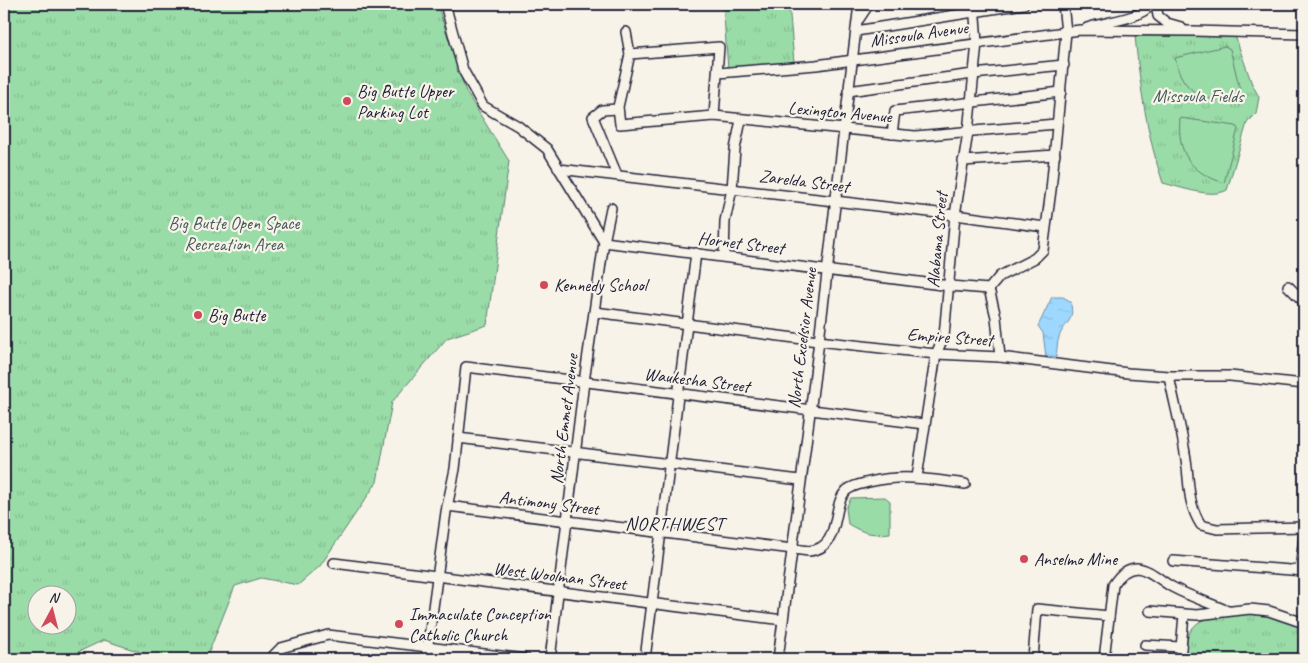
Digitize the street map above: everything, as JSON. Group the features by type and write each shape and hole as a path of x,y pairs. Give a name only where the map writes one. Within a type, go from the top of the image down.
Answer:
{"street":[{"path":"445,4 463,70 483,106 518,126 547,149 604,242"},
{"path":"858,21 859,4"},
{"path":"858,21 869,4"},
{"path":"856,31 975,8 1024,4"},
{"path":"1000,357 996,316 989,289 1000,276 1035,258 1043,250 1064,65 1066,32 1063,4"},
{"path":"1080,30 1098,24 1130,18 1145,12 1155,4 1158,16 1167,23 1193,31"},
{"name":"Alabama Street","path":"917,477 936,354 944,336 956,215 968,132 977,43 975,8"},
{"name":"North Excelsior Avenue","path":"778,659 858,21"},
{"name":"Missoula Avenue","path":"718,73 816,65 1080,30 1304,34"},
{"path":"617,174 594,117 602,110 618,109 630,54 626,32"},
{"path":"630,54 719,47 714,116"},
{"path":"848,91 973,74 1064,65"},
{"path":"892,134 895,111 1061,92"},
{"name":"Lexington Avenue","path":"618,109 620,124 714,116 915,136 1056,124"},
{"path":"724,257 725,221 732,189 735,149 741,120"},
{"path":"963,161 1055,155"},
{"name":"Zarelda Street","path":"560,168 1045,227"},
{"name":"North Emmet Avenue","path":"550,659 584,382 604,242 611,208"},
{"name":"Hornet Street","path":"604,242 950,286 989,289"},
{"path":"645,659 696,253"},
{"path":"1288,286 1304,302"},
{"name":"Empire Street","path":"595,312 818,341 936,354 1000,357 1128,373 1169,376 1230,376 1304,384"},
{"name":"Waukesha Street","path":"458,438 466,367 924,424"},
{"path":"1169,376 1185,454 1193,513 1202,524 1218,529 1304,527"},
{"path":"426,659 436,576 455,469 458,438 800,480"},
{"path":"917,477 964,484"},
{"name":"Antimony Street","path":"447,506 660,534 813,551 826,542 835,528 841,500 846,491 855,486 873,481 917,477"},
{"path":"1173,561 1302,570 1304,538"},
{"name":"West Woolman Street","path":"334,563 783,620"},
{"path":"1104,659 1113,585 1118,576 1126,571 1138,568 1156,576 1175,589 1228,611"},
{"path":"1033,659 1037,609 1109,616"},
{"path":"1150,611 1197,616 1250,609 1264,610 1304,623"},
{"path":"1180,659 1184,615"},
{"path":"270,659 281,648 328,635 526,659"},
{"path":"1145,645 1181,647"},
{"path":"1299,659 1304,654"}],"green space":[{"name":"Big Butte Open Space Recreation Area","path":"4,4 437,4 466,92 509,161 487,325 447,338 392,402 377,482 320,566 298,585 261,578 235,586 206,659 161,659 104,640 63,659 4,659"},
{"path":"723,4 789,4 794,62 728,69"},
{"name":"Missoula Fields","path":"1135,36 1235,36 1252,84 1259,97 1256,114 1247,123 1227,190 1205,193 1163,183 1145,111"},
{"path":"1225,46 1230,49 1241,94 1225,100 1216,100 1200,95 1186,84 1180,74 1175,58"},
{"path":"1180,118 1236,126 1238,129 1224,183 1202,173 1188,160 1181,141"},
{"path":"885,497 890,501 890,533 869,533 848,524 846,508 851,498"},
{"path":"1251,612 1281,617 1304,626 1304,650 1294,659 1185,659 1186,643 1190,632 1196,624 1214,616"}],"water":[{"path":"1052,297 1063,297 1070,301 1072,313 1059,337 1056,357 1046,357 1043,333 1038,326"}],"place":[{"name":"Big Butte Upper Parking Lot","path":"347,101"},
{"name":"Kennedy School","path":"544,285"},
{"name":"Big Butte","path":"198,315"},
{"name":"Anselmo Mine","path":"1024,559"},
{"name":"Immaculate Conception Catholic Church","path":"399,624"}],"district":[{"name":"NORTHWEST","path":"675,523"}]}
